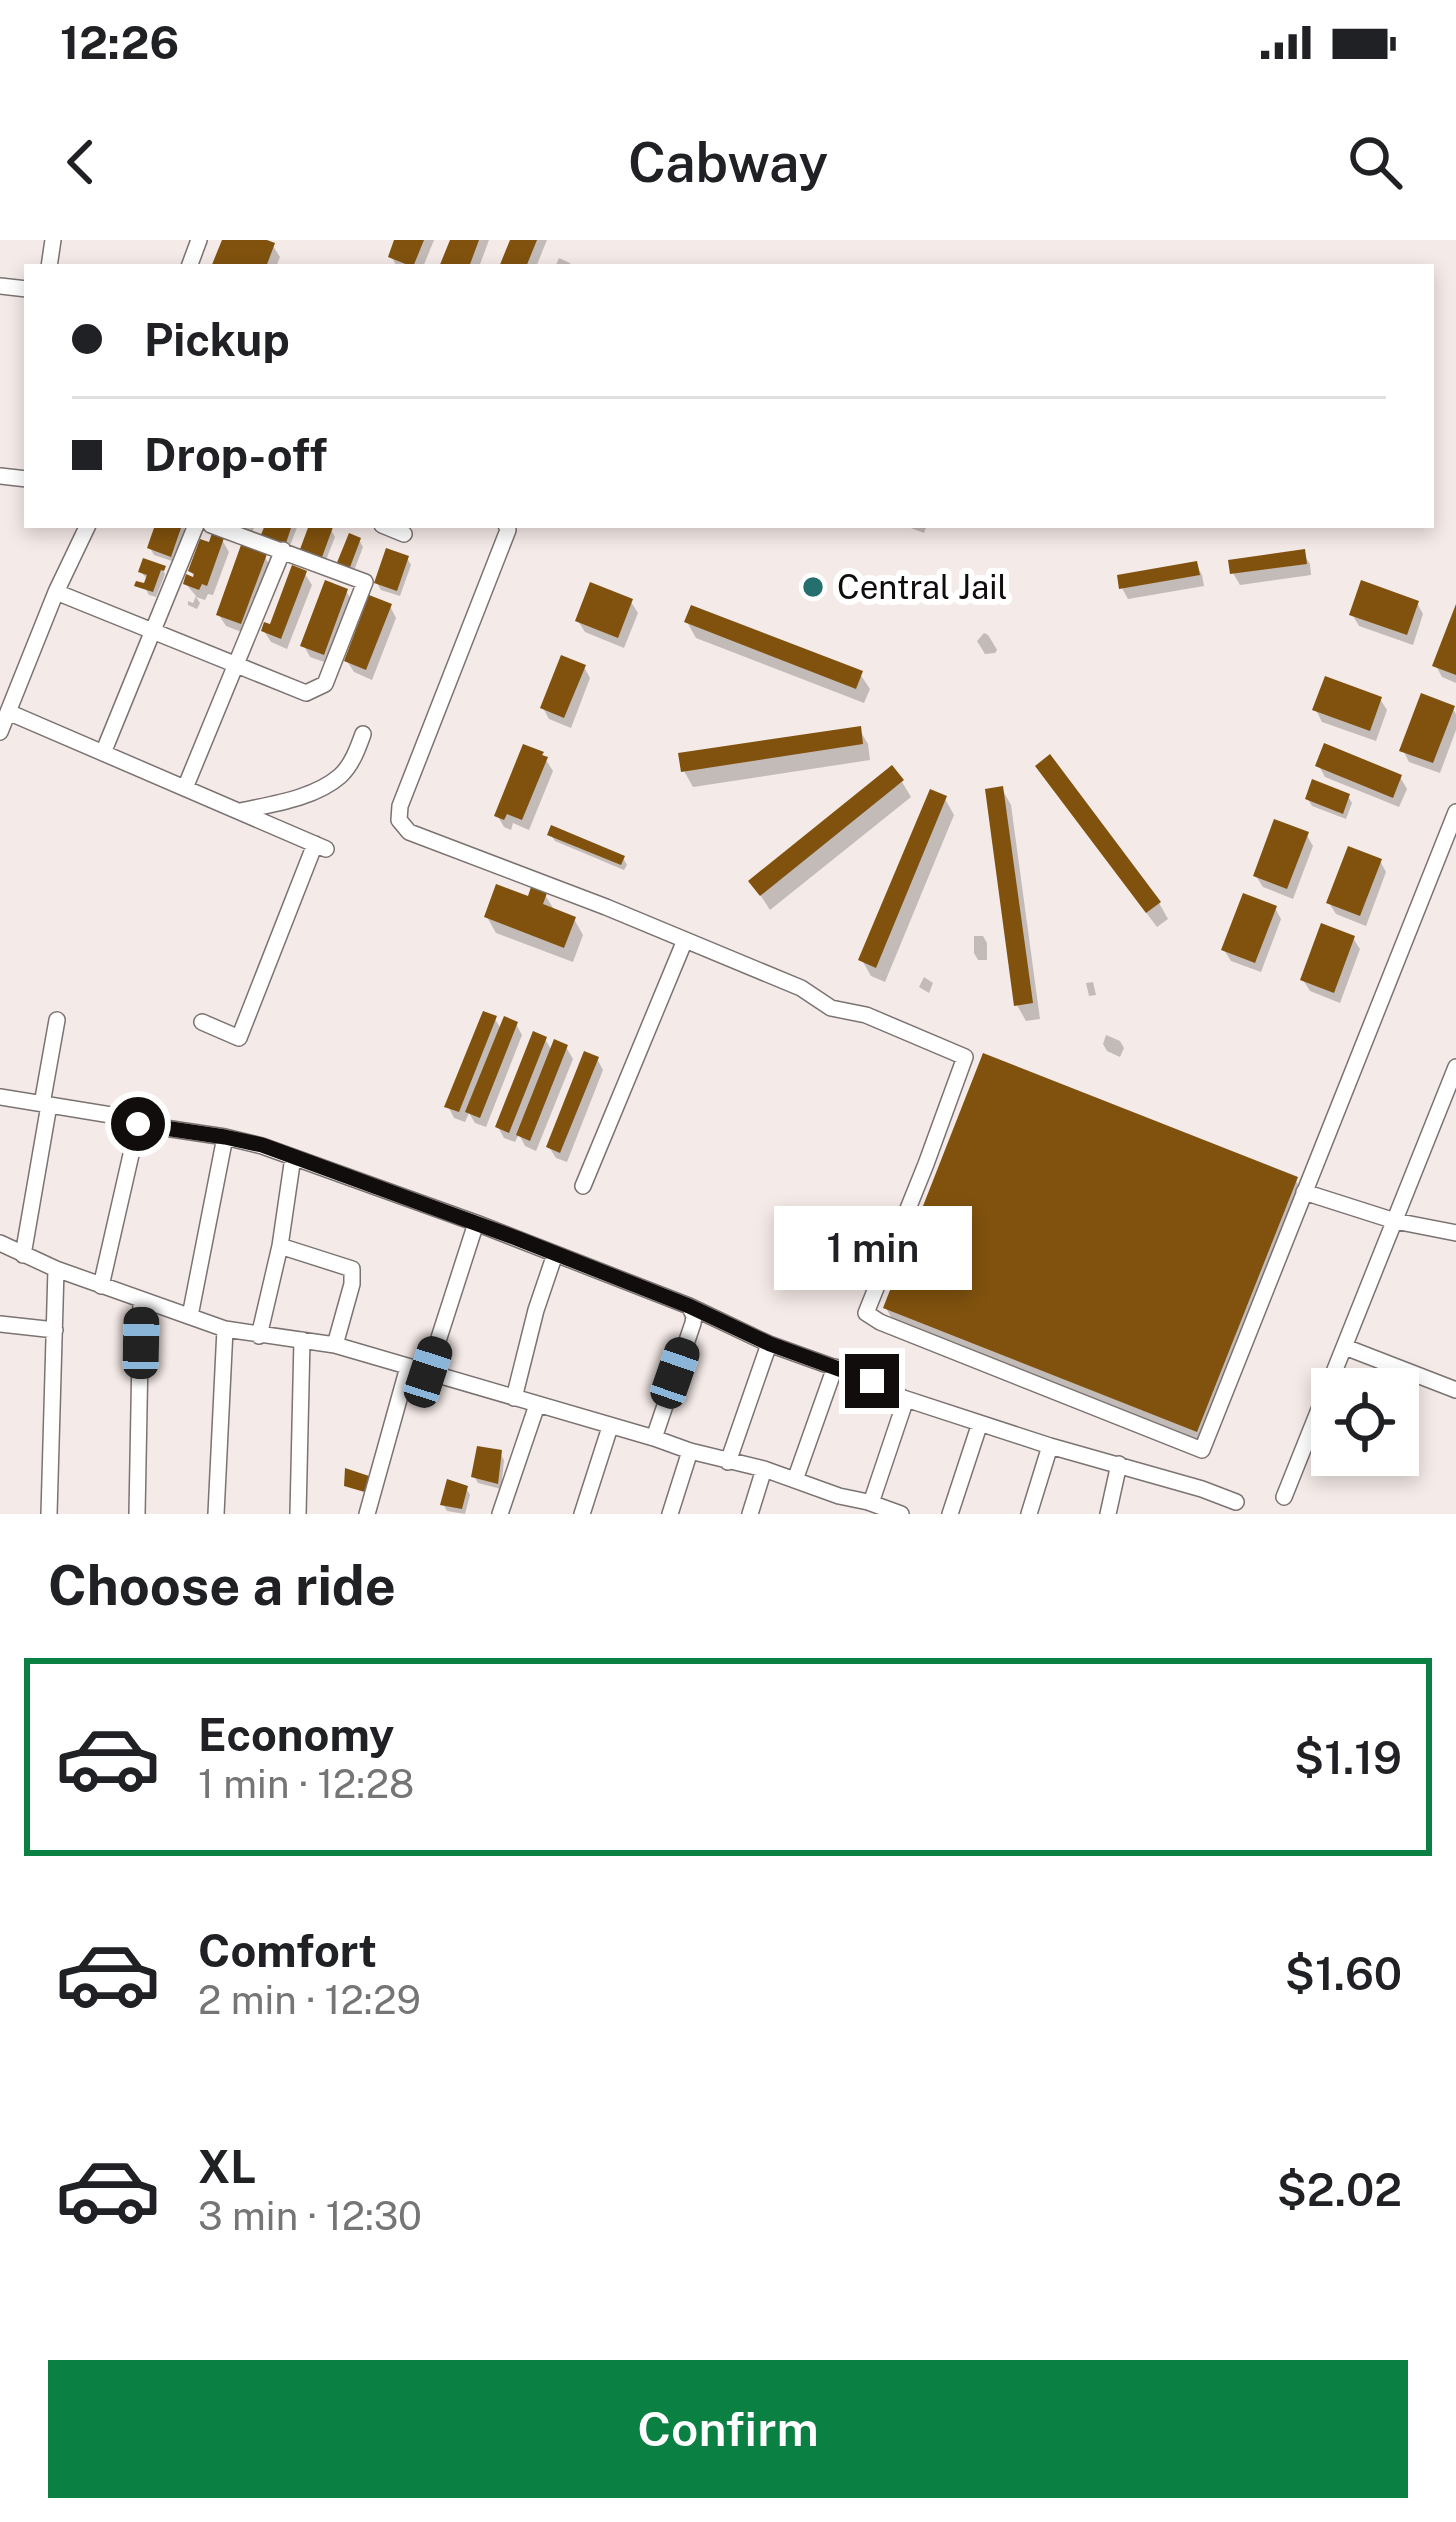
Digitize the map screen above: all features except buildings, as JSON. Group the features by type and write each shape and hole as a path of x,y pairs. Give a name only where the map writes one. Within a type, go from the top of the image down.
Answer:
{"street":[{"path":"0,732 87,528"},
{"path":"103,753 195,528"},
{"path":"56,592 306,693 325,684 365,582 221,528"},
{"path":"389,528 404,534"},
{"path":"507,528 400,806 399,820 409,832 801,988 831,1008 866,1015 965,1057 866,1313 1202,1450 1456,812"},
{"path":"185,788 284,550"},
{"path":"8,712 321,847 239,1038 202,1022"},
{"path":"238,811 290,799 340,776 363,734"},
{"path":"583,1186 685,940"},
{"path":"23,1255 58,1020"},
{"path":"1284,1497 1456,1067"},
{"path":"0,1097 262,1145 689,1306 906,1399 1236,1502"},
{"path":"101,1286 138,1124"},
{"path":"190,1316 225,1137"},
{"path":"259,1336 280,1246 293,1157"},
{"path":"1304,1192 1395,1221 1456,1233"},
{"path":"428,1372 476,1223"},
{"path":"0,1243 56,1269 225,1329 335,1345 764,1469 902,1514"},
{"path":"280,1246 352,1270 335,1345"},
{"path":"514,1398 555,1254"},
{"path":"49,1514 56,1269"},
{"path":"137,1514 141,1300"},
{"path":"654,1438 693,1323 689,1306"},
{"path":"0,1324 55,1330"},
{"path":"216,1514 225,1329"},
{"path":"298,1514 302,1340"},
{"path":"728,1462 770,1344"},
{"path":"1345,1347 1456,1390"},
{"path":"367,1514 408,1367"},
{"path":"795,1480 835,1367"},
{"path":"871,1503 906,1399"},
{"path":"500,1514 537,1405"},
{"path":"950,1514 980,1423"},
{"path":"582,1514 610,1426"},
{"path":"1029,1514 1050,1446"},
{"path":"670,1514 690,1451"},
{"path":"1108,1514 1119,1464"},
{"path":"750,1514 764,1469"},
{"path":"833,1514 839,1496"}],"place":[{"name":"Central Jail","path":"813,587"}],"route":[{"path":"138,1124 262,1145 516,1238 689,1306 770,1344 872,1381"}]}
